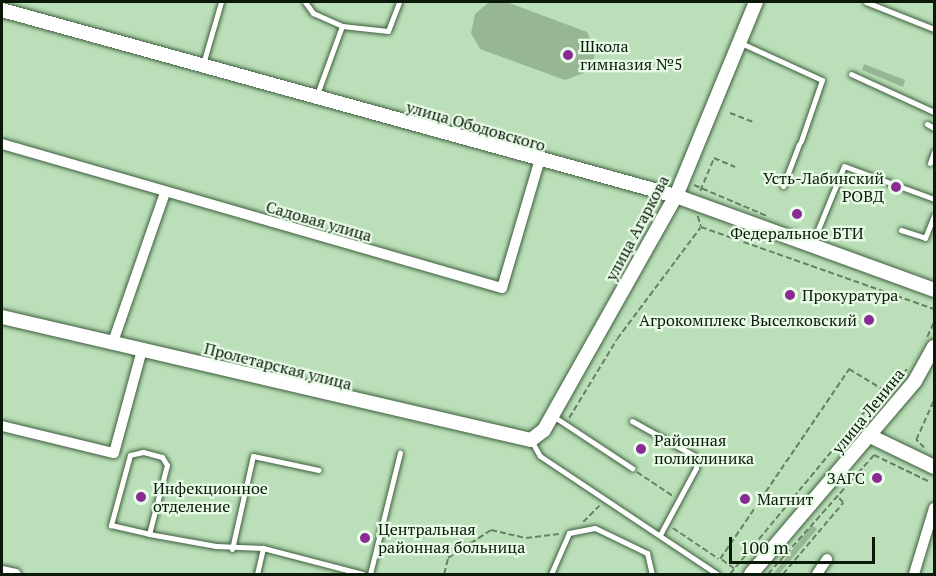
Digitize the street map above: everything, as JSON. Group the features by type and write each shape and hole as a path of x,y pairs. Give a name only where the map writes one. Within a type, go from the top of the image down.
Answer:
{"street":[{"name":"улица Агаркова","path":"531,440 543,430 552,415 676,196 756,2"},
{"name":"улица Ободовского","path":"2,10 203,65 539,162 676,196 934,290"},
{"name":"Садовая улица","path":"2,144 165,193 502,288 539,162"},
{"path":"112,342 165,193"},
{"name":"Пролетарская улица","path":"2,316 531,440"},
{"name":"улица Ленина","path":"751,574 870,436 929,347"},
{"path":"2,426 114,453 142,350"},
{"path":"870,436 934,467"},
{"path":"914,574 930,537 934,508"},
{"path":"817,574 827,559"},
{"path":"2,571 16,574"}],"lane":[{"path":"203,65 220,2"},
{"path":"304,2 313,13 342,26 388,31 399,2"},
{"path":"866,2 934,29"},
{"path":"316,97 342,26"},
{"path":"739,43 822,80 783,186"},
{"path":"852,74 934,112"},
{"path":"927,124 934,128"},
{"path":"930,163 934,152"},
{"path":"812,245 844,166 934,199"},
{"path":"901,230 925,238 934,216"},
{"path":"552,415 632,468"},
{"path":"632,422 695,456 696,468 661,533"},
{"path":"531,440 540,456 661,533 717,574"},
{"path":"149,534 167,465 162,457 143,452 130,455 111,525 149,534 232,549 263,548 363,574"},
{"path":"370,574 400,453"},
{"path":"232,549 253,456 319,470"},
{"path":"550,574 571,532 595,528 647,553 652,574"},
{"path":"257,574 263,548"}],"path":[{"path":"730,112 753,122"},
{"path":"565,424 617,339 701,227"},
{"path":"929,347 934,322"},
{"path":"730,574 882,390 892,388 912,363"},
{"path":"720,559 849,369 882,390"},
{"path":"912,473 926,445 916,440 934,400"},
{"path":"768,574 874,455 928,481"},
{"path":"632,468 679,500"},
{"path":"783,574 843,502 836,496"},
{"path":"444,574 448,558 491,530 526,538 571,532 608,498"},
{"path":"666,524 734,569"}],"green space":[{"path":"489,2 507,2 587,32 596,52 589,71 565,80 480,49 471,33 475,14"},
{"path":"864,64 905,80 903,87 862,70"},
{"path":"812,525 817,529 779,574 773,574"}],"place":[{"name":"Школа гимназия №5","path":"568,55"},
{"name":"Усть-Лабинский РОВД","path":"896,187"},
{"name":"Федеральное БТИ","path":"797,214"},
{"name":"Прокуратура","path":"790,295"},
{"name":"Агрокомплекс Выселковский","path":"869,320"},
{"name":"Районная поликлиника","path":"641,449"},
{"name":"ЗАГС","path":"877,478"},
{"name":"Инфекционное отделение","path":"141,497"},
{"name":"Магнит","path":"745,499"},
{"name":"Центральная районная больница","path":"365,538"}]}
